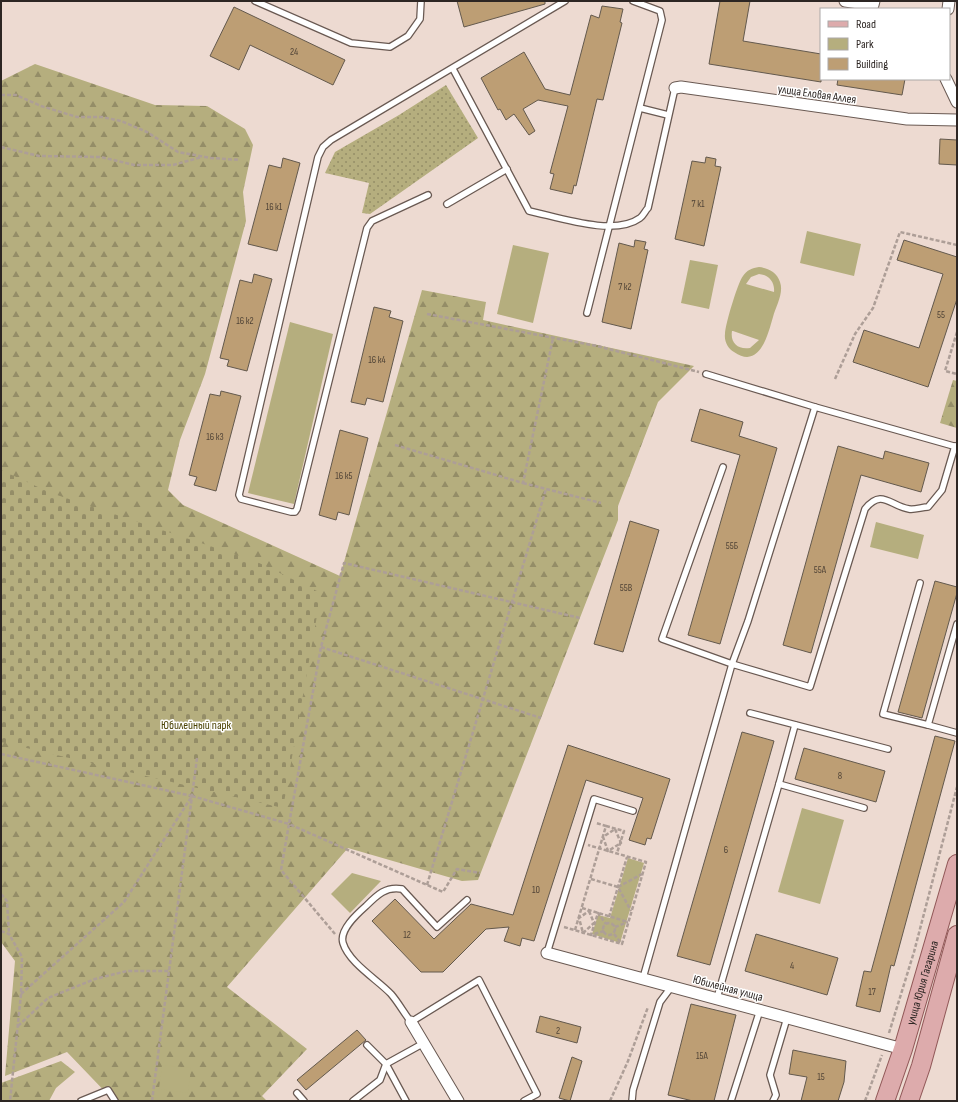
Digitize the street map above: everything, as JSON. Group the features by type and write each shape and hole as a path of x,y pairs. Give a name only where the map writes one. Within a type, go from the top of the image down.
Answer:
{"main road":[{"name":"улица Юрия Гагарина","path":"885,1101 894,1047 957,864"},
{"name":"улица Юрия Гагарина","path":"909,1101 921,1066 957,935"}],"street":[{"path":"845,1 873,6 874,1"},
{"path":"946,80 957,102"},
{"name":"улица Еловая Аллея","path":"674,88 680,87 907,119 957,120"},
{"name":"Юбилейная улица","path":"547,954 643,978 894,1047"},
{"path":"411,1022 458,1101"}],"lane":[{"path":"255,1 351,43 390,47 408,36 420,19 421,1"},
{"path":"428,195 372,221 367,228 298,509 295,512 291,512 241,500 239,494 318,157 323,147 331,140 453,69 565,1"},
{"path":"587,313 640,108 662,15 660,11 633,1"},
{"path":"453,69 529,211 589,224 609,226 627,223 640,218 648,208 674,88"},
{"path":"640,108 668,115"},
{"path":"447,204 507,169"},
{"path":"706,374 814,407 956,447 942,490 928,507 910,509 881,498 872,501 865,509 810,687 732,664 662,639 723,468"},
{"path":"643,978 732,664 748,621 814,407"},
{"path":"920,583 883,714 957,733"},
{"path":"928,725 957,624"},
{"path":"750,713 888,749"},
{"path":"717,998 779,784 794,725"},
{"path":"779,784 864,808"},
{"path":"547,954 594,799 633,811"},
{"path":"467,900 437,927 402,889 394,888 382,891 357,914 344,931 343,943 356,963 391,995 411,1022 479,980 537,1094 524,1101"},
{"path":"632,1101 632,1090 660,1002 672,986"},
{"path":"731,1101 760,1010"},
{"path":"773,1101 776,1095 770,1075 787,1018"},
{"path":"353,1101 380,1080 386,1064 424,1043"},
{"path":"367,1045 386,1064 406,1101"},
{"path":"81,1101 108,1090 116,1101"},
{"path":"297,1093 304,1101"}],"path":[{"path":"1,95 16,95 40,106 77,117 102,117 121,121 147,132 178,152 202,157 240,160"},
{"path":"1,147 39,156 101,157 134,165 173,164 202,157"},
{"path":"835,379 855,334 873,308 900,232 957,245"},
{"path":"427,314 641,356 706,374"},
{"path":"957,332 945,371 957,374"},
{"path":"523,484 553,338"},
{"path":"395,445 523,484 601,503"},
{"path":"427,885 546,489"},
{"path":"343,943 281,870 321,647 344,563 580,618"},
{"path":"321,647 541,718"},
{"path":"1,754 192,796 289,824 443,892 457,869 480,873"},
{"path":"152,1101 197,758"},
{"path":"865,1101 894,1047 914,952 957,787"},
{"path":"21,994 124,902 192,796"},
{"path":"588,821 624,831 617,854"},
{"path":"575,930 606,826"},
{"path":"603,838 615,829"},
{"path":"615,829 620,843"},
{"path":"603,838 608,851"},
{"path":"581,843 646,862 622,944"},
{"path":"608,851 620,843"},
{"path":"609,917 627,856"},
{"path":"618,887 643,874"},
{"path":"591,879 618,887 632,911"},
{"path":"1,894 7,901 9,934 22,957 21,994 10,1101"},
{"path":"582,908 628,922"},
{"path":"579,918 589,911"},
{"path":"589,911 594,923"},
{"path":"591,935 598,913"},
{"path":"598,913 606,924"},
{"path":"579,918 583,933"},
{"path":"615,927 628,922"},
{"path":"583,933 594,923"},
{"path":"606,924 611,923 615,927"},
{"path":"556,924 622,944"},
{"path":"604,931 606,924"},
{"path":"615,927 614,934 622,944"},
{"path":"1,931 9,934"},
{"path":"591,935 604,931"},
{"path":"604,931 608,935 614,934"},
{"path":"18,1026 48,998 95,979 127,971 169,971"},
{"path":"610,1101 628,1061 649,1003"}],"green space":[{"name":"Юбилейный парк","path":"35,64 155,105 207,106 245,129 253,145 243,192 246,221 205,374 180,440 168,490 183,505 340,576 422,290 486,302 483,320 694,366 658,402 618,506 618,520 478,880 462,881 348,848 227,987 307,1049 262,1096 267,1101 114,1101 67,1052 5,1076 15,961 1,942 1,81"},
{"path":"446,85 478,138 370,214 362,213 369,183 325,173 335,152 399,115"},
{"path":"807,231 861,244 854,276 800,263"},
{"path":"513,245 549,253 533,323 497,314"},
{"path":"690,260 718,265 709,309 681,303"},
{"path":"759,267 772,271 777,276 780,282 781,291 765,340 761,348 750,357 743,356 732,351 728,347 725,337 727,322 738,286 748,271","holes":["759,274 766,276 771,280 774,292 746,284 751,277","733,331 759,340 750,348 742,348 736,345 732,339"]},
{"path":"290,322 333,334 294,504 248,493"},
{"path":"953,380 957,381 957,428 940,423"},
{"path":"1,470 51,493 255,561 321,593 283,808 1,742"},
{"path":"876,522 924,535 918,559 870,547"},
{"path":"802,808 844,820 820,904 778,892"},
{"path":"628,858 644,863 620,943 592,934 598,915 610,918"},
{"path":"352,873 381,881 350,913 331,894"},
{"path":"61,1061 75,1072 56,1088 49,1101 1,1101 1,1083"},
{"path":"162,1065 191,1068 188,1093 159,1089"}],"building":[{"path":"457,1 545,1 545,4 464,27"},
{"path":"720,1 750,1 743,41 820,54 821,82 709,64"},
{"path":"602,6 623,9 620,22 622,23 603,100 597,99 576,186 574,185 572,194 550,189 554,174 550,173 568,106 538,100 523,109 535,131 529,135 514,114 506,120 500,109 498,110 481,78 524,52 545,89 570,95 591,15 599,18"},
{"path":"234,7 345,60 333,85 250,45 239,70 210,56"},
{"path":"838,80 905,80 902,95 837,85"},
{"path":"940,139 957,140 957,165 939,164"},
{"path":"706,157 716,159 715,166 721,167 704,246 675,239 692,161 705,163"},
{"path":"283,158 300,163 277,251 248,244 269,165 281,168"},
{"path":"635,240 646,242 644,249 648,250 631,329 602,322 619,243 634,247"},
{"path":"904,240 957,257 957,299 928,387 853,362 864,330 919,348 943,274 897,260"},
{"path":"254,274 272,279 247,371 227,366 229,360 220,358 240,280 252,283"},
{"path":"374,307 391,311 389,317 403,321 383,402 367,398 365,405 351,402"},
{"path":"221,391 241,396 216,491 194,485 197,477 189,475 210,394 220,396"},
{"path":"700,409 743,422 739,436 777,448 720,644 688,635 740,455 691,441"},
{"path":"340,430 368,438 349,515 338,512 336,520 319,515"},
{"path":"838,446 883,459 885,451 929,463 921,492 861,475 811,653 783,645"},
{"path":"630,521 659,530 623,652 594,644"},
{"path":"935,581 957,587 957,593 922,718 898,712"},
{"path":"742,732 774,741 710,965 677,956"},
{"path":"935,736 955,741 894,966 891,965 880,1012 856,1006 864,971 871,972"},
{"path":"568,745 670,779 651,839 647,838 645,845 629,840 643,798 586,780 534,941 522,938 520,946 504,941 509,927 486,929 443,972 421,972 372,921 395,899 434,939 471,904 513,915"},
{"path":"804,748 885,771 876,802 795,779"},
{"path":"756,934 838,958 827,995 745,971"},
{"path":"691,1004 736,1015 714,1101 693,1101 668,1095"},
{"path":"540,1016 581,1027 577,1043 536,1032"},
{"path":"357,1030 366,1040 306,1090 297,1080"},
{"path":"793,1050 846,1061 844,1082 838,1101 801,1101 807,1077 789,1074"},
{"path":"572,1057 582,1061 570,1101 559,1098"}]}
